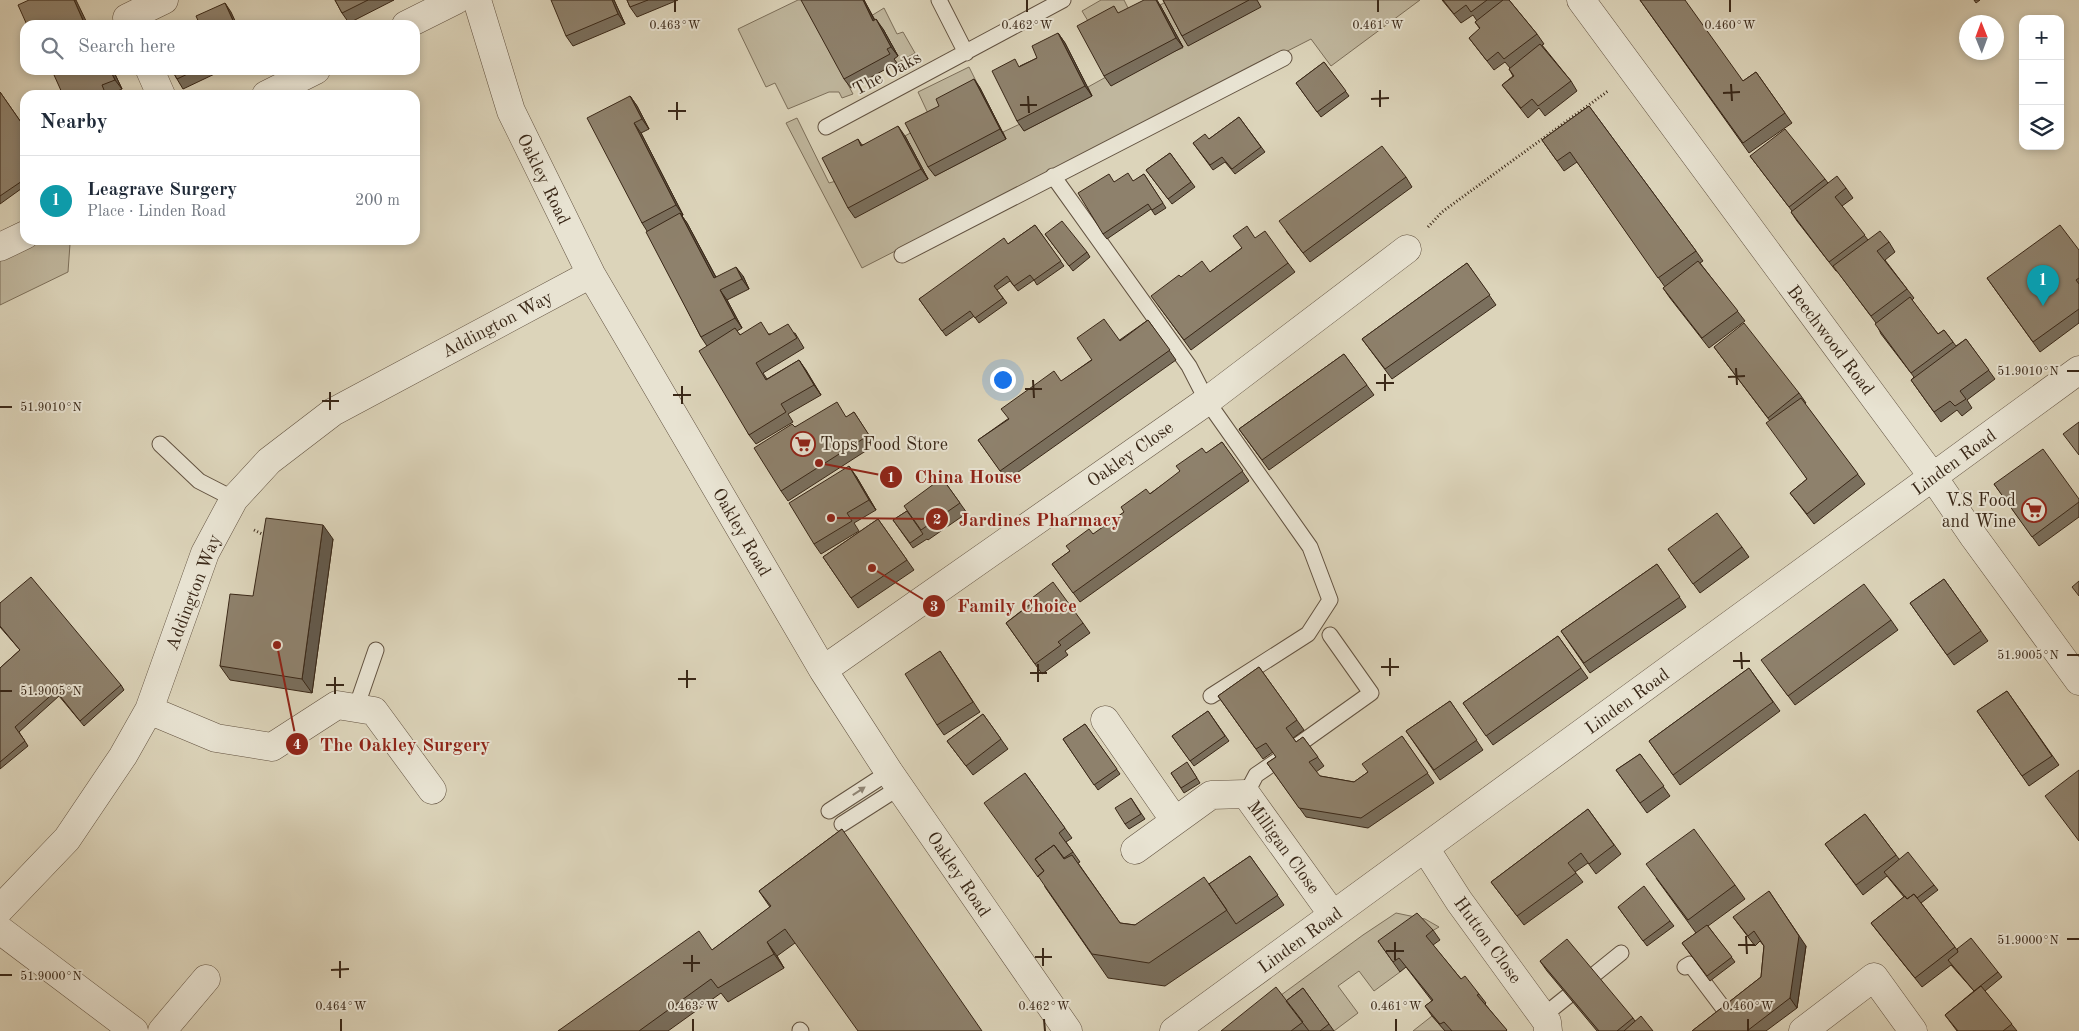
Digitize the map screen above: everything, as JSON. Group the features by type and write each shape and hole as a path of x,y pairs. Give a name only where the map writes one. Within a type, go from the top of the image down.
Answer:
{"street":[{"path":"124,14 164,0"},
{"path":"416,20 456,0"},
{"name":"Oakley Road","path":"477,0 511,111 591,274 823,670 894,779 1068,1031"},
{"name":"Beechwood Road","path":"1581,0 1933,477 1974,537 2079,681"},
{"path":"152,75 159,90"},
{"path":"276,90 306,75"},
{"path":"0,247 20,237"},
{"name":"Oakley Close","path":"823,670 1207,401 1407,249"},
{"name":"Addington Way","path":"0,909 67,840 123,756 149,710 205,553 228,508 269,461 333,412 591,274"},
{"name":"Linden Road","path":"1174,1031 2079,370"},
{"path":"149,710 216,738 272,747 337,705 374,711 432,790"},
{"path":"1105,720 1175,821"},
{"name":"Milligan Close","path":"1135,850 1211,795 1246,794 1333,915"},
{"name":"Hutton Close","path":"1425,848 1459,901 1545,1023"},
{"path":"0,930 134,1031"},
{"path":"1803,1031 1874,977 1913,1031"},
{"path":"162,1031 206,979"}],"lane":[{"path":"939,0 966,53"},
{"name":"The Oaks","path":"826,127 1063,0"},
{"path":"902,255 1284,58"},
{"path":"1053,176 1190,366 1207,401 1310,547 1330,600 1308,634 1211,696"},
{"path":"160,444 228,508"},
{"path":"1298,745 1371,693 1330,635"},
{"path":"356,708 376,650"},
{"path":"1246,794 1256,775 1278,760"},
{"path":"829,811 894,779"},
{"path":"842,824 894,779"},
{"path":"1595,974 1621,953"},
{"path":"1685,967 1690,964 1730,1017"},
{"path":"1545,1023 1568,996"}],"path":[{"path":"1407,249 1442,212 1633,72"},
{"path":"228,508 266,535 264,544"}],"shaded area":[{"path":"798,0 815,0 822,36 853,94 842,98 839,92 829,92 788,109 775,83 766,87 738,29"},
{"path":"1101,0 1124,0 1133,18 1094,31 1082,11"},
{"path":"1420,0 1331,66 1311,39 862,268 786,123 797,118 829,183 836,181 928,179 905,136 912,132 935,176 1006,139 1003,132 1020,124 1024,131 1092,96 1088,87 1106,77 1183,48 1160,5 1166,2"},
{"path":"884,8 897,34 903,32 915,53 897,63 894,59 898,56 883,29 880,31 871,16"},
{"path":"969,67 980,89 932,122 918,92"},
{"path":"20,244 70,245 68,272 0,305 0,254"},
{"path":"1396,913 1425,919 1439,927 1432,931 1400,972 1374,991 1359,971 1338,986 1358,1013 1334,1031 1232,1031 1363,935"},
{"path":"1432,1016 1445,1031 1413,1031"}],"building":[{"path":"29,0 74,0 83,20 25,20 18,5"},
{"path":"335,0 368,0 342,13"},
{"path":"551,0 612,0 618,14 566,36"},
{"path":"627,0 648,0 630,7"},
{"path":"801,0 863,0 873,21 876,19 891,47 887,49 890,54 844,79"},
{"path":"1144,0 1156,0 1176,38 1104,76 1077,26 1114,6 1118,13"},
{"path":"1163,0 1249,0 1182,36"},
{"path":"1443,0 1487,0 1471,12 1466,5 1454,14"},
{"path":"1503,0 1509,0 1537,34 1504,59 1498,52 1487,61 1469,38 1480,28 1475,22"},
{"path":"1640,0 1685,0 1743,81 1756,72 1785,113 1743,143"},
{"path":"225,3 233,20 198,20 196,16"},
{"path":"1058,33 1085,86 1017,121 992,71 1015,59 1019,67 1037,58 1032,46"},
{"path":"1540,44 1571,81 1538,106 1532,99 1521,108 1502,85 1514,76 1509,69"},
{"path":"1324,62 1346,91 1317,112 1296,83"},
{"path":"54,75 112,75 115,80 102,85 104,90 61,90"},
{"path":"175,75 185,75 177,79"},
{"path":"974,79 1000,129 928,167 905,123 939,106 936,99"},
{"path":"0,92 20,121 20,182 0,196"},
{"path":"630,96 642,119 634,123 676,205 642,223 587,118"},
{"path":"1589,106 1696,251 1658,278 1570,152 1557,161 1542,140"},
{"path":"1239,117 1261,147 1232,169 1222,157 1210,165 1193,143 1205,134 1209,139"},
{"path":"898,126 921,169 848,208 822,158 858,139 861,146"},
{"path":"1785,129 1825,179 1789,207 1750,156"},
{"path":"1382,146 1406,177 1303,253 1279,221"},
{"path":"1170,153 1191,182 1168,199 1146,170"},
{"path":"1128,173 1133,181 1144,174 1163,203 1152,210 1148,204 1103,234 1078,193 1109,174 1114,182"},
{"path":"1837,176 1846,188 1835,197 1865,235 1829,262 1791,212"},
{"path":"680,213 714,278 736,267 742,279 720,290 735,318 701,337 646,232"},
{"path":"1062,221 1087,252 1069,266 1045,234"},
{"path":"1035,225 1061,261 1034,280 1030,275 1014,286 1007,276 994,286 1003,298 975,318 970,311 942,331 919,299 1004,238 1008,244"},
{"path":"2060,225 2079,250 2079,278 2076,280 2079,284 2079,309 2033,342 1987,278"},
{"path":"1247,226 1255,238 1265,231 1288,263 1184,340 1151,296 1202,261 1210,272 1242,248 1233,236"},
{"path":"1880,231 1889,242 1877,251 1907,289 1871,316 1833,266"},
{"path":"1698,261 1738,311 1702,338 1663,288"},
{"path":"1467,263 1490,295 1385,369 1362,339"},
{"path":"1910,297 1938,334 1944,330 1953,342 1911,373 1875,324"},
{"path":"1104,319 1120,341 1148,320 1170,350 1000,471 978,440 1009,419 1001,409 1054,371 1061,381 1092,360 1077,338"},
{"path":"761,322 769,335 788,324 797,338 756,363 766,380 799,360 814,385 781,404 786,412 749,435 699,351 735,328 740,335"},
{"path":"1744,323 1799,393 1768,418 1714,347"},
{"path":"1966,339 1989,370 1960,391 1966,399 1955,406 1950,401 1934,412 1911,380"},
{"path":"1344,354 1367,385 1262,460 1239,429"},
{"path":"1801,398 1858,474 1807,514 1790,493 1807,479 1766,423"},
{"path":"837,402 846,417 854,412 869,435 781,491 754,448 792,424 795,427"},
{"path":"2079,422 2079,455 2063,434"},
{"path":"1222,442 1243,471 1073,593 1052,564 1070,551 1066,546 1089,529 1093,534 1124,512 1121,507 1146,489 1150,494 1180,471 1176,466 1202,448 1206,453"},
{"path":"2043,449 2079,499 2079,502 2032,537 1994,484"},
{"path":"849,466 869,500 847,513 852,521 814,544 789,503"},
{"path":"942,478 960,503 921,530 904,506"},
{"path":"907,511 923,534 910,543 893,520"},
{"path":"1717,513 1742,547 1693,584 1668,549"},
{"path":"266,518 323,525 302,679 220,666 230,594 253,596"},
{"path":"878,519 907,560 851,598 823,557"},
{"path":"1657,564 1680,597 1584,663 1561,631"},
{"path":"31,577 121,685 80,721 56,691 15,727 25,741 0,762 0,668 20,650 0,626 0,603"},
{"path":"1944,579 1981,631 1947,655 1910,603"},
{"path":"2079,581 2079,596 2072,587"},
{"path":"1053,582 1083,623 1058,642 1061,645 1035,664 1006,623 1031,604 1028,601"},
{"path":"1864,584 1891,620 1788,696 1761,660"},
{"path":"1558,636 1581,668 1486,736 1463,703"},
{"path":"940,651 973,702 937,725 905,674"},
{"path":"1259,667 1297,720 1286,728 1296,742 1303,737 1318,757 1309,762 1320,776 1354,782 1368,772 1362,764 1402,736 1428,773 1361,818 1299,808 1267,763 1276,757 1266,743 1256,749 1218,696"},
{"path":"1749,668 1773,702 1673,775 1649,741"},
{"path":"2007,691 2052,756 2022,776 1977,711"},
{"path":"1450,701 1477,740 1434,770 1406,731"},
{"path":"1208,711 1225,736 1190,761 1172,736"},
{"path":"983,714 1001,739 966,766 947,741"},
{"path":"1085,724 1117,769 1094,785 1063,739"},
{"path":"1640,754 1664,786 1640,803 1616,770"},
{"path":"1187,762 1197,778 1181,788 1171,773"},
{"path":"2079,770 2079,841 2045,796"},
{"path":"1025,773 1065,828 1059,833 1073,852 1064,858 1054,845 1035,859 1044,871 1038,877 984,803"},
{"path":"1131,798 1141,814 1125,824 1115,808"},
{"path":"1588,809 1614,845 1589,864 1581,853 1568,863 1576,873 1517,916 1491,882"},
{"path":"1865,814 1896,855 1856,885 1825,844"},
{"path":"842,829 982,1031 858,1031 785,929 767,942 774,954 718,988 711,979 639,1031 558,1031 699,931 712,950 771,906 759,891"},
{"path":"1694,829 1735,885 1688,920 1646,864"},
{"path":"1054,845 1064,859 1072,855 1120,923 1135,925 1204,877 1227,910 1149,963 1092,954 1038,876 1044,871 1035,859"},
{"path":"1908,852 1934,885 1917,898 1914,894 1907,899 1884,872"},
{"path":"1250,856 1278,895 1236,924 1209,884"},
{"path":"1644,886 1670,921 1643,941 1618,907"},
{"path":"1769,891 1799,936 1790,998 1747,1031 1692,1031 1761,977 1764,946 1754,931 1748,936 1733,917"},
{"path":"1914,894 1955,947 1915,978 1871,923 1905,896 1907,899"},
{"path":"1417,913 1433,930 1426,936 1461,979 1465,976 1479,994 1477,995 1506,1031 1452,1031 1444,1022 1440,1024 1425,1006 1433,1000 1399,958 1393,962 1378,941"},
{"path":"1707,925 1732,957 1707,976 1682,943"},
{"path":"1971,938 1998,972 1974,991 1948,960 1958,952 1957,949"},
{"path":"1567,939 1633,1018 1617,1031 1599,1031 1540,961"},
{"path":"1981,986 2012,1024 2003,1031 1958,1031 1945,1015"},
{"path":"1276,987 1303,1022 1291,1031 1221,1031"},
{"path":"1303,988 1329,1024 1320,1031 1309,1031 1286,1001"},
{"path":"1641,1016 1653,1031 1624,1031"}],"place":[{"name":"Leagrave Surgery","path":"2043,306"},
{"name":"Tops Food Store","path":"803,444"},
{"name":"China House","path":"819,463"},
{"name":"V.S Food and Wine","path":"2034,510"},
{"name":"Jardines Pharmacy","path":"831,518"},
{"name":"Family Choice","path":"872,568"},
{"name":"The Oakley Surgery","path":"277,645"}]}
